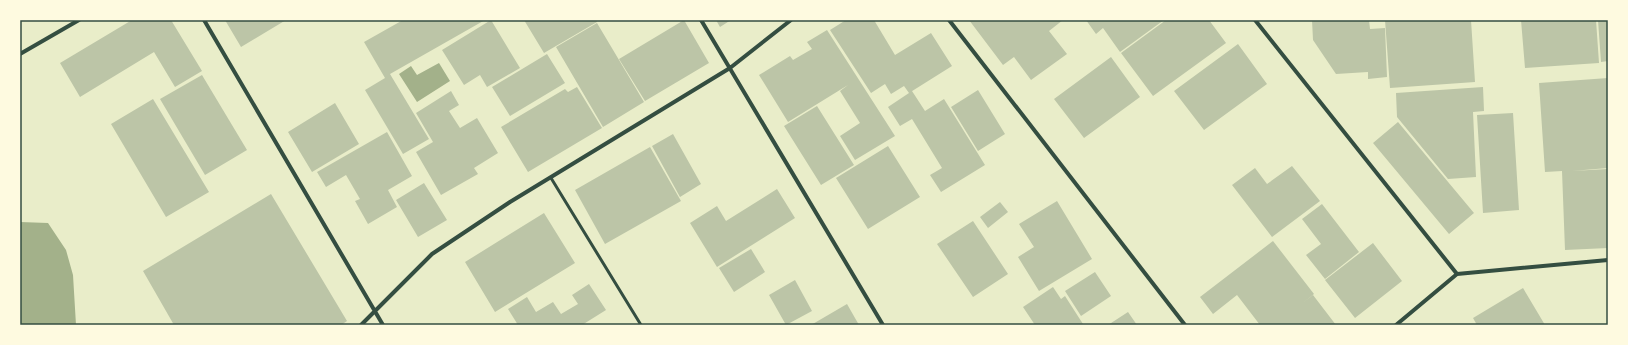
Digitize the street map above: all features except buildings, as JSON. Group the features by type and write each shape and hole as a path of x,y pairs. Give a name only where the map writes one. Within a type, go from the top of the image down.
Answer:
{"street":[{"path":"20,54 79,20"},
{"path":"204,20 383,325"},
{"path":"701,20 883,325"},
{"path":"361,325 432,254 510,202 730,68 791,20"},
{"path":"949,20 1184,325"},
{"path":"1255,20 1457,274"},
{"path":"1396,325 1457,274 1608,260"}],"lane":[{"path":"551,178 640,325"}],"shaded area":[{"path":"439,63 450,81 417,102 399,74 411,66 417,75"},
{"path":"20,222 48,223 66,250 73,275 76,325 20,325"}]}
